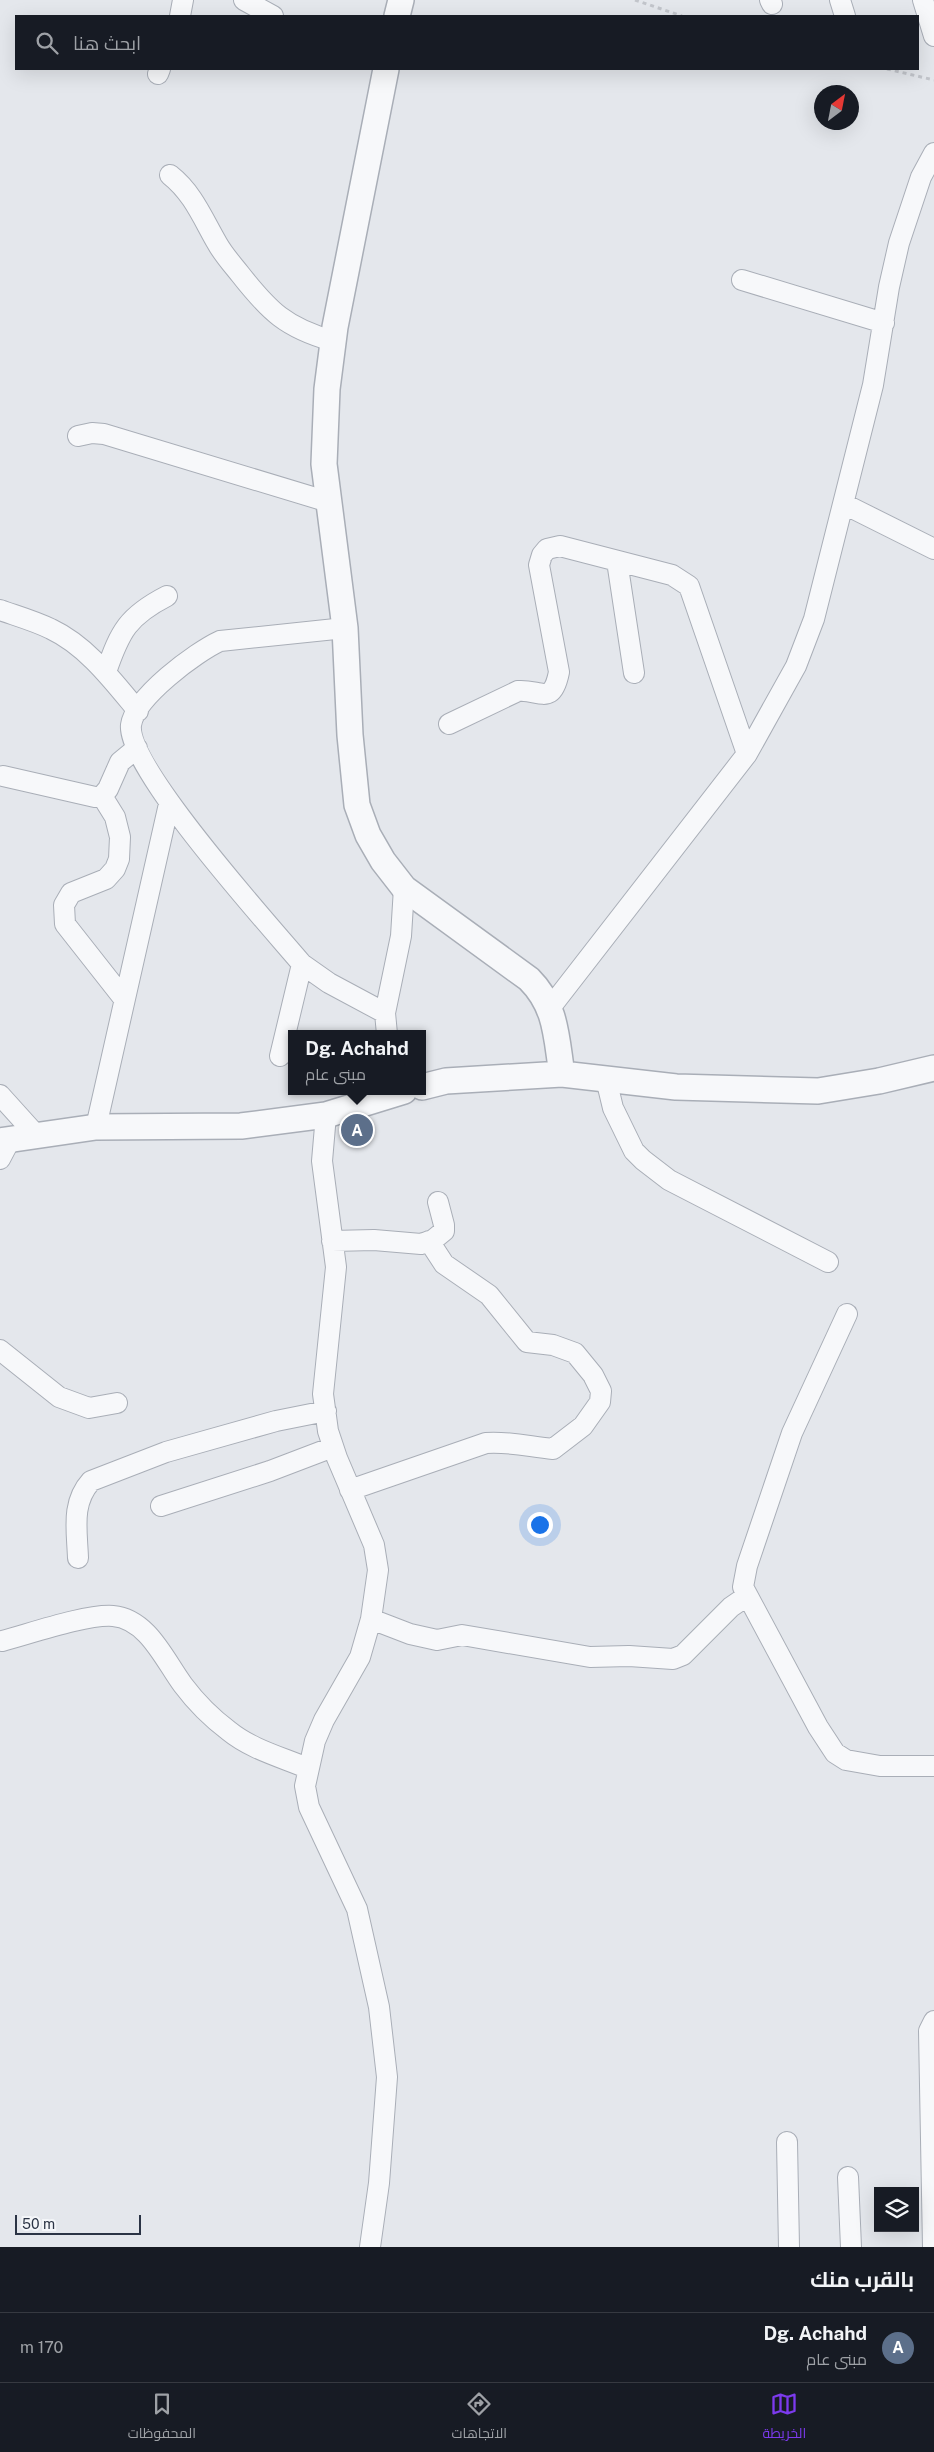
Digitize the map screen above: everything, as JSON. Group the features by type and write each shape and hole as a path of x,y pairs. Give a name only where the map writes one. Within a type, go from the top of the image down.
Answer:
{"street":[{"path":"180,15 183,0"},
{"path":"244,0 271,15"},
{"path":"398,15 401,0"},
{"path":"840,0 845,15"},
{"path":"923,0 934,36"},
{"path":"384,70 333,341 327,389 324,464 345,628 350,735 357,805 368,835 383,861 404,888 529,979 542,992 550,1008 562,1074"},
{"path":"550,1008 747,754 796,666 814,619 873,385 889,286 899,243 921,177 934,153"},
{"path":"170,175 183,186 218,246 266,306 292,326 310,335 333,341"},
{"path":"742,280 884,323"},
{"path":"78,436 92,433 104,434 329,502"},
{"path":"844,504 934,548"},
{"path":"449,724 518,691 526,690 542,695 551,692 557,683 559,672 539,565 542,555 547,549 560,546 672,575 689,586 747,754"},
{"path":"617,561 634,673"},
{"path":"106,672 115,644 127,624 144,608 166,596"},
{"path":"0,610 52,629 78,647 106,672 138,711"},
{"path":"345,628 220,641 202,650 184,663 145,699 131,726 133,741 170,804 302,964 329,983 385,1013"},
{"path":"3,776 95,797 102,796 108,789 120,762 137,748"},
{"path":"102,796 115,817 120,837 119,859 115,869 106,879 72,893 64,906 64,924 124,999"},
{"path":"96,1127 170,804"},
{"path":"387,1030 385,1013 401,936 404,888"},
{"path":"280,1056 302,964"},
{"path":"426,1086 446,1081 562,1074 676,1087 818,1090 931,1073"},
{"path":"606,1079 613,1108 634,1151 643,1160 669,1180 828,1262"},
{"path":"0,1095 37,1136"},
{"path":"3,1147 37,1136 96,1127 241,1126 326,1115 391,1095"},
{"path":"326,1115 322,1161 336,1267 323,1372 323,1394 328,1431 333,1447 374,1545 377,1562 376,1596 360,1658 324,1720 308,1768 305,1786 309,1807 357,1909 379,2007 387,2077 379,2183 370,2247"},
{"path":"332,1241 374,1240 421,1244 444,1231 438,1202"},
{"path":"350,1490 486,1443 501,1442 524,1447 554,1449 583,1426 600,1402 601,1390 594,1375 575,1353 552,1345 527,1342 489,1295 444,1264 429,1241"},
{"path":"848,1314 792,1433 747,1566 743,1587 746,1596 834,1753 846,1760 880,1766 934,1766"},
{"path":"0,1350 59,1397 89,1408 117,1403"},
{"path":"78,1558 76,1508 82,1491 91,1481 166,1452 241,1433 276,1421 326,1411"},
{"path":"161,1506 270,1471 333,1447"},
{"path":"371,1619 410,1634 437,1640 462,1635 590,1657 629,1656 673,1659 683,1654 731,1607 746,1596"},
{"path":"2,1641 94,1617 114,1616 131,1622 153,1640 184,1687 239,1740 308,1768"},
{"path":"933,2247 929,2031 934,2021"},
{"path":"787,2142 789,2247"},
{"path":"848,2176 851,2247"}],"path":[{"path":"635,0 679,15"},
{"path":"891,70 934,80"}],"place":[{"name":"Dg. Achahd","path":"357,1130"}]}
